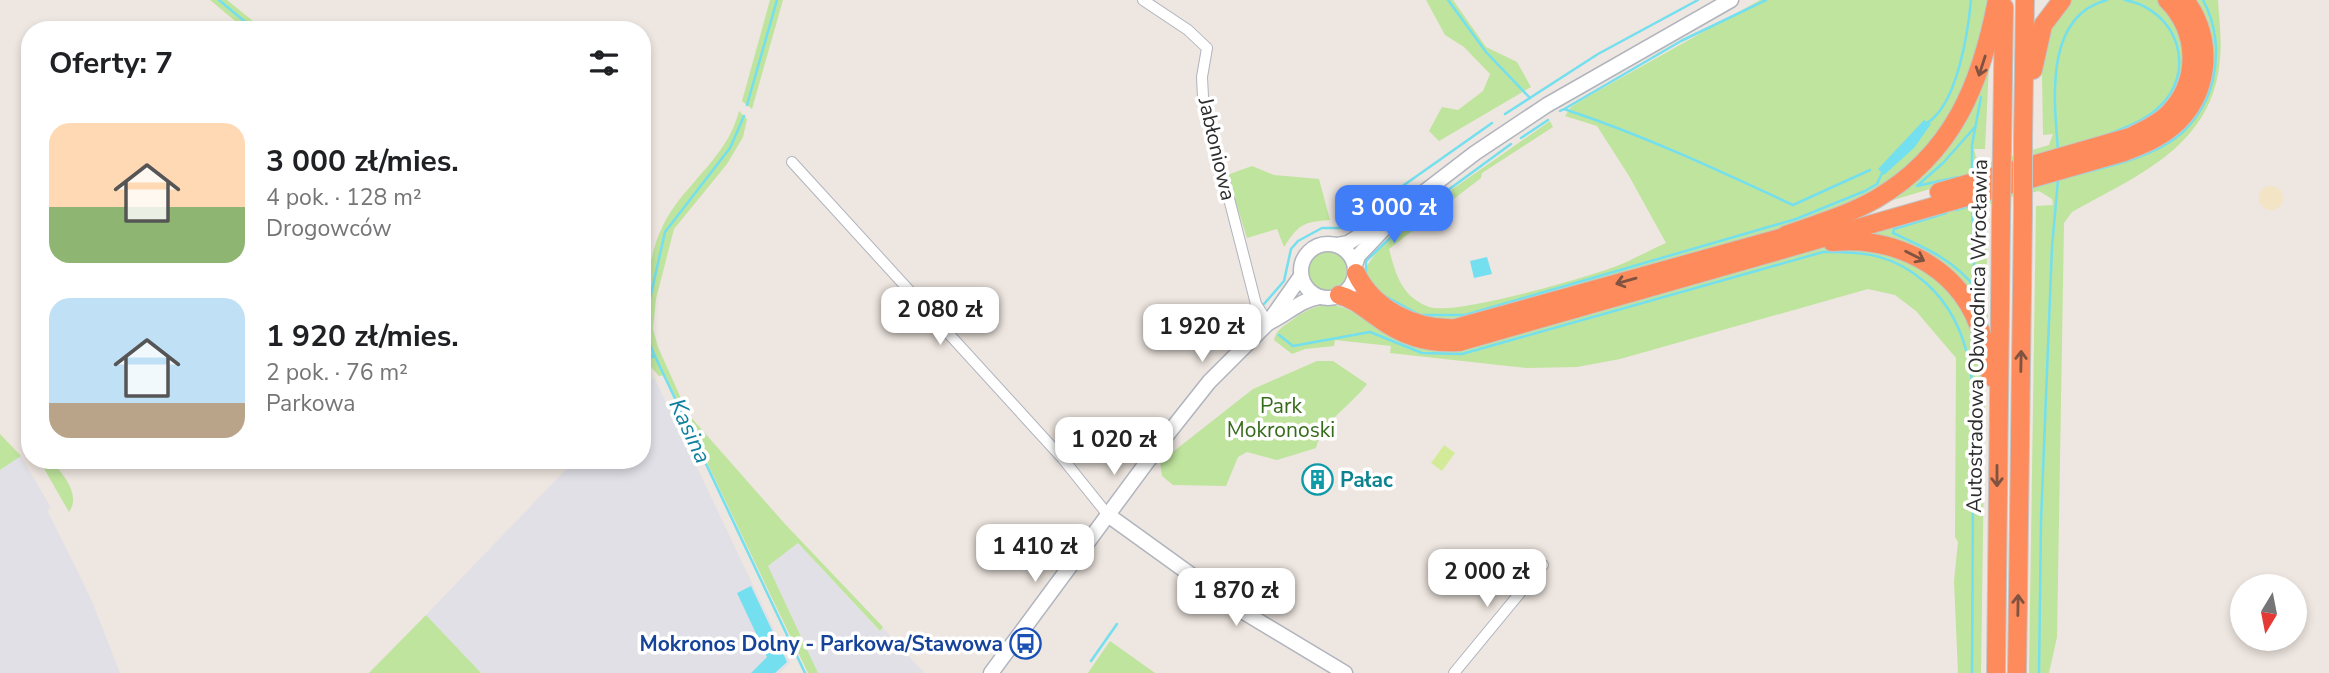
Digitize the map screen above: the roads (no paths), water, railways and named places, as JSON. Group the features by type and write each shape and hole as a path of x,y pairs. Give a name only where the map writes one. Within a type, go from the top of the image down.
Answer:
{"highway":[{"path":"1786,236 1875,199 1913,173 1928,157 1956,122 1977,81 1997,0"},
{"name":"Autostradowa Obwodnica Wrocławia","path":"1996,673 1997,408 2004,0"},
{"name":"Autostradowa Obwodnica Wrocławia","path":"2017,673 2025,0"},
{"path":"2023,118 2039,39 2050,14 2062,0"},
{"path":"1355,269 1362,288 1405,319 1430,327 1456,328 1823,228 2130,137 2157,123 2185,90 2192,64 2187,30 2167,0"},
{"path":"1339,295 1352,299 1389,326 1412,337 1436,343 1459,342 2124,152 2164,134 2190,106 2203,74 2204,41 2197,19 2185,0"},
{"path":"1750,260 1826,242 1858,240 1890,246 1923,260 1952,285 1978,323 1997,408"}],"main road":[{"path":"1268,323 1283,317 1308,298 1339,295 1348,290 1359,256 1402,209 1475,153 1547,105 1731,0"},
{"path":"1319,296 1308,290 1301,276 1301,263 1306,254 1324,244 1348,243 1385,216 1402,209"},
{"path":"1337,245 1352,255 1355,269"},
{"path":"991,673 1209,382 1268,323 1301,276"},
{"path":"1108,515 1237,608 1345,673"}],"street":[{"name":"Jabłoniowa","path":"1143,0 1188,30 1207,48 1202,77 1203,97 1256,304 1268,323"},
{"path":"792,162 1048,442 1108,515"},
{"path":"1454,673 1543,565"}],"water":[{"path":"1924,120 1931,124 1914,148 1884,175 1878,169"},
{"path":"1487,257 1492,274 1474,278 1470,261"},
{"path":"751,586 787,662 775,673 751,673 767,657 737,593"}],"waterway":[{"path":"219,0 244,21"},
{"name":"Kasina","path":"747,105 777,0"},
{"path":"1448,0 1486,52 1530,98"},
{"path":"1505,114 1598,54 1698,0"},
{"path":"1566,108 1681,41 1766,0"},
{"path":"1927,123 1946,101 1953,85 1964,49 1971,0"},
{"path":"2058,150 2055,85 2057,62 2063,41 2072,23 2087,9 2107,0"},
{"path":"2109,134 2141,120 2157,109 2170,94 2177,78 2177,44 2169,29 2158,16 2143,6 2125,0"},
{"path":"2064,178 2153,151 2182,132 2196,117 2213,80 2216,59 2211,19 2203,0"},
{"path":"1972,173 1972,145 1981,97"},
{"path":"1560,111 1564,109 1651,142 1793,205 1870,170"},
{"name":"Kasina","path":"651,294 665,232 730,148 744,116"},
{"path":"1521,138 1548,120"},
{"path":"1264,304 1284,281 1291,249 1298,241 1322,228 1343,228 1492,123"},
{"path":"1958,177 1917,186 1943,163 1975,127"},
{"path":"1366,274 1366,261 1414,215 1511,144"},
{"path":"1383,295 1420,315 1465,315 1796,219 1865,191 1877,184 1882,173"},
{"path":"2039,673 2041,521 2052,247 2058,180"},
{"path":"2030,188 2054,181"},
{"path":"1956,210 1993,199"},
{"path":"1946,213 1894,229 1893,233 1947,261 1975,287 1972,206"},
{"path":"1279,335 1293,346 1370,332 1422,353 1462,354 1823,252 1866,254 1902,266 1926,283 1945,304 1958,327 1972,378 1972,673"},
{"name":"Kasina","path":"651,347 805,673"},
{"path":"1091,661 1117,624"}],"place":[{"name":"Pałac","path":"1317,480"},
{"name":"Mokronos Dolny - Parkowa/Stawowa","path":"1026,644"}],"park label":[{"name":"Park Mokronoski","path":"1281,418"}]}
